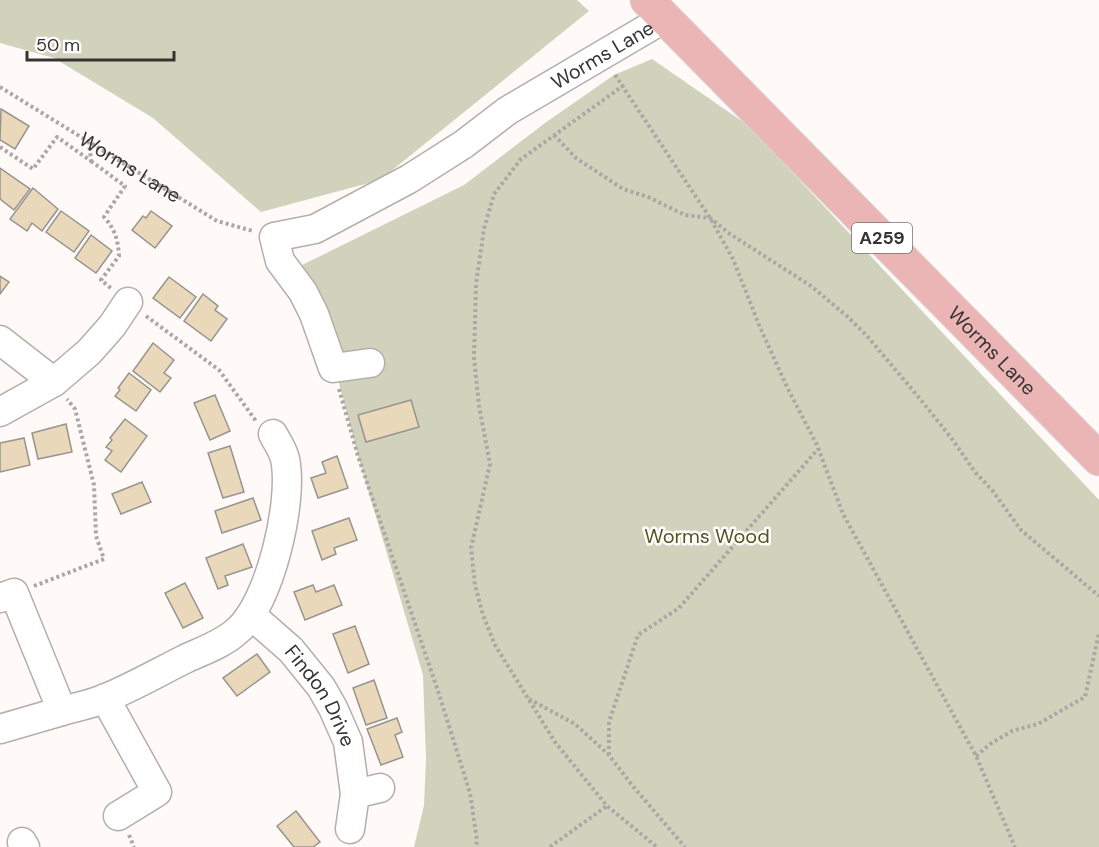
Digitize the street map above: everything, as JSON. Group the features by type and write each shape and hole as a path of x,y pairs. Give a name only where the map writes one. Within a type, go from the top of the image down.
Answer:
{"main road":[{"name":"Worms Lane","path":"656,9 1099,459"}],"street":[{"name":"Worms Lane","path":"274,237 315,229 409,179 464,144 507,111 656,9"},
{"path":"274,237 280,261 303,292 314,314 333,368 370,363"},
{"path":"0,412 54,382 89,352 112,326 128,302"},
{"path":"0,340 54,382"},
{"path":"0,729 105,698 216,644 237,631 251,615 268,578 279,545 286,487 287,447"},
{"path":"7,596 62,711"},
{"name":"Findon Drive","path":"251,615 291,650 321,687 333,708 368,791 350,829"},
{"path":"105,698 158,792 118,816"}],"path":[{"path":"618,78 710,218 733,259 759,325 818,449 843,514 976,756 1015,847"},
{"path":"624,85 521,159 494,194 484,229 476,284 474,357 479,406 490,464 471,548 475,585 483,615 495,645 555,742 607,806 657,847"},
{"name":"Worms Lane","path":"0,87 217,221 274,237"},
{"path":"554,135 576,158 624,189 648,197 685,215 710,218 730,234 811,286 848,317 921,400 1021,530 1099,596"},
{"path":"0,147 33,169 57,137 125,186 104,217 116,233 119,256 101,280 219,370 261,428 287,447"},
{"path":"88,142 91,161"},
{"path":"333,368 358,456 439,694 470,793 476,847"},
{"path":"7,596 104,559 96,536 94,485 75,409 54,382"},
{"path":"609,755 609,722 638,635 679,608 818,449"},
{"path":"976,756 990,744 1012,731 1038,724 1085,697 1099,633"},
{"path":"529,698 575,724 609,755 685,847"},
{"path":"550,847 607,806"}],"green space":[{"path":"0,0 577,0 589,11 380,180 261,212 153,118 54,58 0,43"},
{"name":"Worms Wood","path":"652,59 749,126 1099,500 1099,847 414,847 424,805 426,759 423,675 358,456 316,295 294,269 464,185 545,123 614,75"}],"building":[{"path":"1,109 29,126 15,149 0,140"},
{"path":"0,168 30,189 14,210 0,199"},
{"path":"33,188 58,209 42,231 32,223 27,231 10,219"},
{"path":"61,211 89,231 74,252 46,232"},
{"path":"151,211 172,226 155,248 132,230 143,216 146,218"},
{"path":"91,235 112,251 96,273 75,258"},
{"path":"0,276 9,282 0,294"},
{"path":"169,277 196,297 180,318 153,298"},
{"path":"203,294 218,306 215,310 227,319 211,341 184,321"},
{"path":"153,343 174,360 164,373 171,378 160,392 133,371"},
{"path":"129,373 151,390 136,411 115,396"},
{"path":"215,395 230,431 210,440 194,403"},
{"path":"411,400 419,427 366,442 358,415"},
{"path":"125,419 147,436 121,472 105,460 112,451 106,447 112,440 110,438"},
{"path":"66,424 72,452 38,459 32,433"},
{"path":"24,438 30,465 0,472 0,443"},
{"path":"230,446 244,492 223,498 208,453"},
{"path":"337,456 348,488 318,498 311,478 326,473 322,462"},
{"path":"142,482 151,502 121,514 112,494"},
{"path":"253,498 261,520 222,533 215,511"},
{"path":"349,518 357,540 334,548 336,554 322,560 312,531"},
{"path":"243,544 252,567 225,576 228,585 218,589 206,558"},
{"path":"185,583 203,618 183,628 165,593"},
{"path":"313,585 316,592 334,585 342,605 305,620 294,592"},
{"path":"355,626 369,664 348,673 333,634"},
{"path":"257,654 270,672 237,696 223,678"},
{"path":"374,680 387,718 366,725 353,688"},
{"path":"397,718 402,732 395,735 403,757 381,765 367,729"},
{"path":"296,811 320,842 313,847 294,847 277,826"}]}
